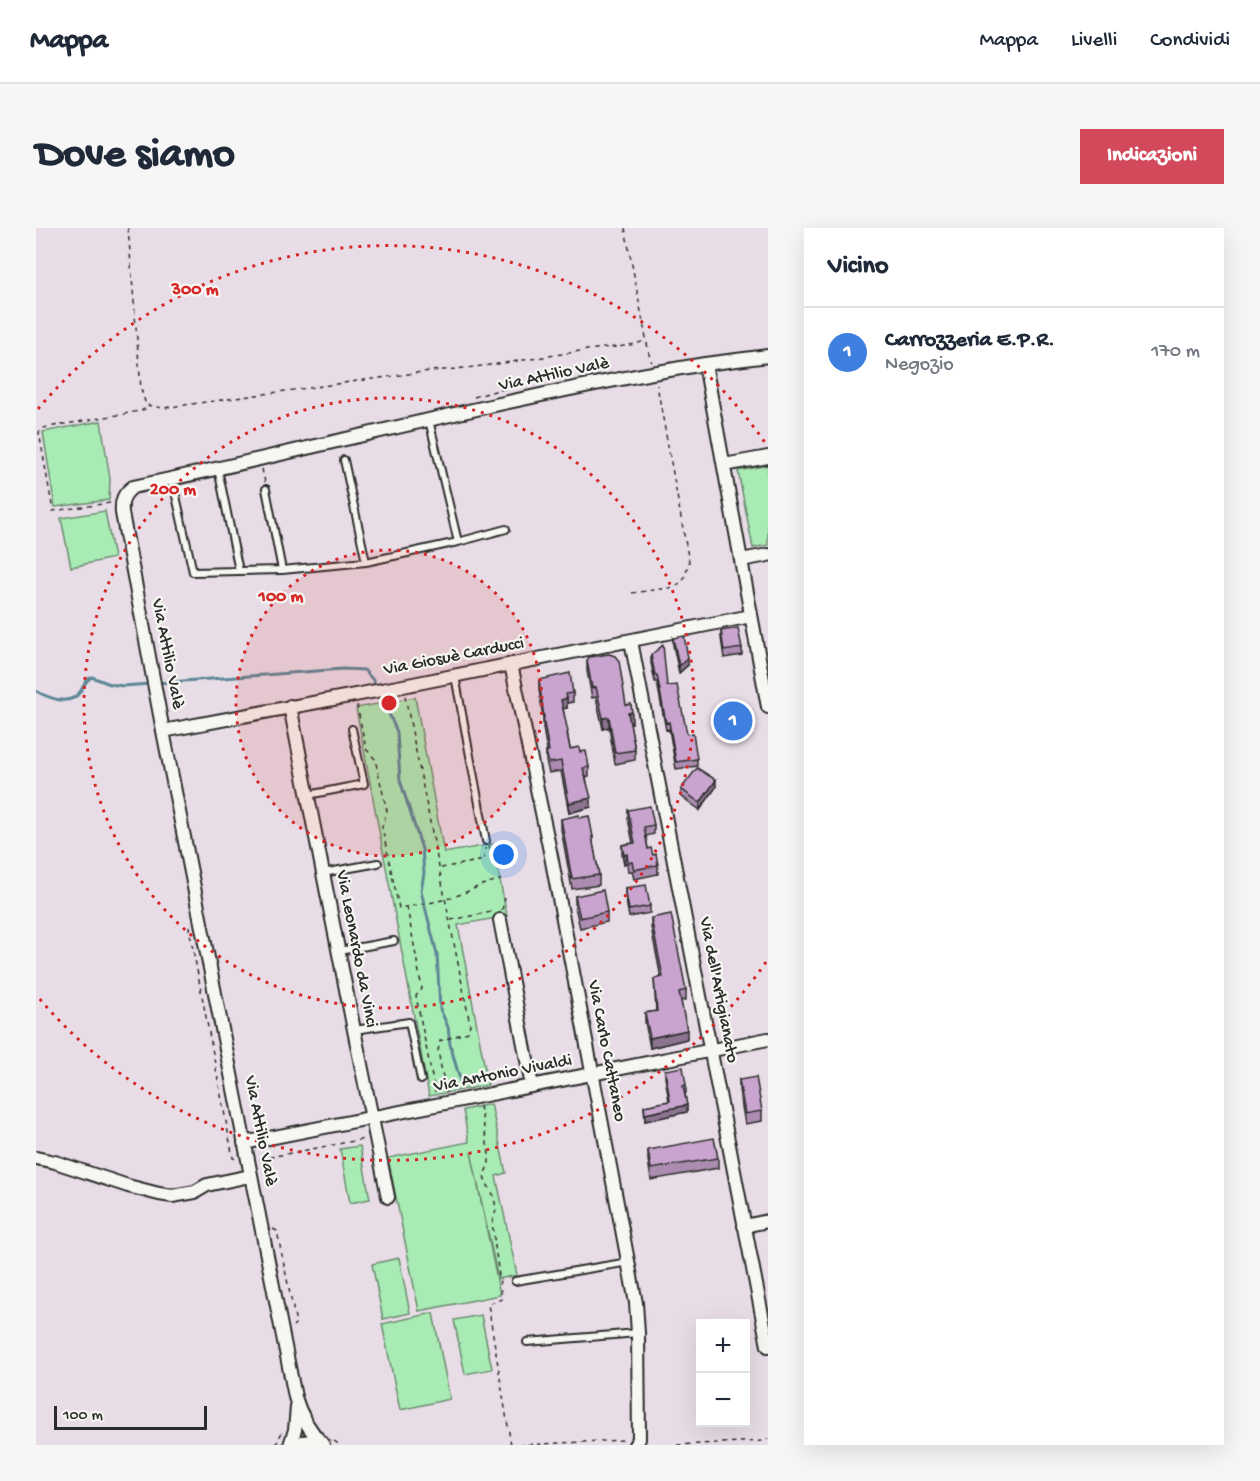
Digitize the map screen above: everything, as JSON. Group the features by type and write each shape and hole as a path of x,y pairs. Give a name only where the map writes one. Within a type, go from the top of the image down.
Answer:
{"main road":[{"path":"302,1445 321,1445"}],"street":[{"name":"Via Attilio Valè","path":"290,1445 295,1430 297,1406 163,731 122,513 123,499 127,491 133,487 653,368 768,356"},
{"path":"705,364 751,616 764,660 768,707"},
{"path":"724,465 768,457"},
{"path":"741,560 768,555"},
{"name":"Via Giosuè Carducci","path":"163,731 389,689 751,616"},
{"name":"Via dell'Artigianato","path":"631,641 768,1346"},
{"name":"Via Carlo Cattaneo","path":"511,664 551,856 636,1304 637,1442"},
{"name":"Via Leonardo da Vinci","path":"290,706 388,1197"},
{"path":"500,920 532,1086"},
{"name":"Via Antonio Vivaldi","path":"244,1143 768,1039"},
{"path":"36,1158 128,1186 172,1196 195,1192 212,1184 250,1176"},
{"path":"744,1226 768,1221"},
{"name":"Via Attilio Valè","path":"297,1406 321,1445"}],"lane":[{"path":"429,420 458,542"},
{"path":"344,460 366,562"},
{"path":"218,469 239,571"},
{"path":"267,489 282,570"},
{"path":"176,496 193,573 282,570 366,562 506,529"},
{"path":"455,676 486,841"},
{"path":"308,795 364,784 352,729"},
{"path":"323,873 378,863"},
{"path":"338,951 394,941"},
{"path":"354,1030 410,1022 421,1080"},
{"path":"515,1281 629,1262"},
{"path":"526,1342 638,1333"}],"path":[{"path":"112,503 53,511 39,432 43,428 145,409 141,388 128,228"},
{"path":"625,228 689,562 684,579 675,587 632,593"},
{"path":"146,405 163,408 430,371 473,368 635,345 646,340"},
{"path":"260,459 267,489"},
{"path":"404,686 470,1023 468,1032 440,1041 438,1051 443,1104"},
{"path":"362,694 366,749 375,759 387,811 382,827 399,908 445,899 486,882 501,880"},
{"path":"439,868 484,860 486,841"},
{"path":"486,841 499,866"},
{"path":"407,906 422,989 416,996 443,1104"},
{"path":"449,920 493,912 500,920"},
{"path":"478,1097 489,1154 489,1163 484,1176 494,1196 496,1210 492,1223 502,1299 488,1304 511,1445"},
{"path":"256,1160 376,1136"},
{"path":"677,1445 763,1442 768,1439"},
{"path":"519,1445 637,1442"}],"green space":[{"path":"101,421 110,479 109,500 55,507 43,432"},
{"path":"768,465 768,545 753,548 738,471"},
{"path":"105,511 114,558 71,567 61,518"},
{"path":"415,697 444,853 493,844 507,916 458,925 488,1085 429,1096 356,708"},
{"path":"491,1104 506,1173 496,1176 517,1275 498,1279 471,1152 500,1295 419,1311 388,1158 469,1142 463,1110"},
{"path":"360,1146 370,1199 350,1203 340,1149"},
{"path":"399,1258 410,1313 383,1319 372,1264"},
{"path":"433,1313 450,1399 400,1410 382,1324"},
{"path":"481,1315 492,1369 465,1374 454,1320"}],"building":[{"path":"738,628 742,648 724,651 721,631"},
{"path":"684,636 688,658 679,666 673,638"},
{"path":"663,645 667,686 677,685 687,734 693,733 697,759 676,762 669,722 666,723 651,655"},
{"path":"609,654 615,656 619,661 626,705 631,704 632,712 628,713 635,750 615,753 609,717 603,718 596,687 592,688 587,661 589,657"},
{"path":"570,673 573,693 566,694 567,698 561,700 570,749 579,747 580,752 586,751 589,767 583,768 591,798 569,803 561,761 549,763 546,752 549,751 539,680"},
{"path":"697,768 716,780 700,803 681,789"},
{"path":"650,806 654,825 644,827 648,849 651,848 653,855 656,854 658,865 634,870 632,862 628,863 627,854 624,855 622,845 635,843 628,810"},
{"path":"579,815 579,818 589,816 599,875 572,879 561,819"},
{"path":"646,885 650,906 629,910 625,888"},
{"path":"603,890 607,912 580,918 575,896"},
{"path":"671,914 686,990 679,992 687,1030 650,1038 645,1013 657,1011 654,979 663,977 651,918"},
{"path":"683,1067 686,1085 683,1086 687,1105 645,1114 644,1106 670,1101 665,1070"},
{"path":"756,1077 762,1111 745,1114 739,1080"},
{"path":"714,1138 718,1158 651,1169 648,1150"}],"waterway":[{"path":"157,683 343,669 364,670 377,688"},
{"path":"36,691 65,700 75,697 86,681 92,677 123,686 150,684"},
{"path":"380,694 397,732 400,780 422,849 424,873 421,891 437,954 440,1009 448,1027 450,1044 462,1087"}],"place":[{"name":"Carrozzeria E.P.R.","path":"733,721"}]}
